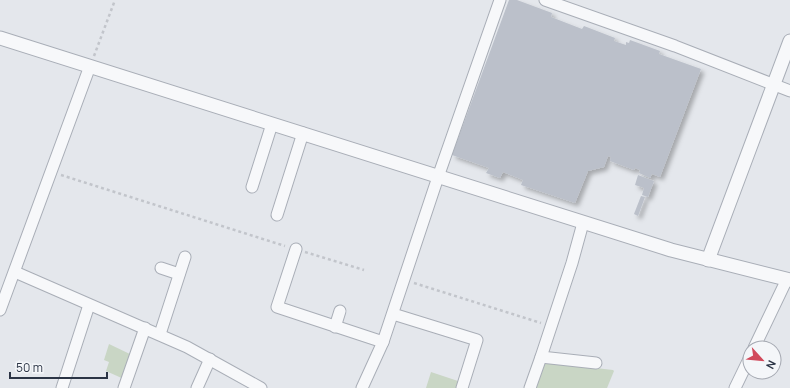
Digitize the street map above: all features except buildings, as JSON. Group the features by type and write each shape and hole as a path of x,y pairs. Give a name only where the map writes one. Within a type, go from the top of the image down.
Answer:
{"street":[{"path":"362,388 383,342 393,314 438,177 500,0"},
{"path":"545,0 675,46 790,91"},
{"path":"0,38 671,250 789,279 758,340"},
{"path":"708,260 790,41"},
{"path":"0,310 90,66"},
{"path":"252,187 272,124"},
{"path":"278,215 303,133"},
{"path":"530,388 584,223"},
{"path":"296,249 278,308 383,342"},
{"path":"160,334 185,257"},
{"path":"161,268 179,274"},
{"path":"15,272 188,347 210,360 242,383 261,388"},
{"path":"62,388 89,304"},
{"path":"335,326 340,311"},
{"path":"393,314 476,340 462,388"},
{"path":"124,388 145,328"},
{"path":"541,357 596,363"},
{"path":"197,388 210,360"},
{"path":"735,388 742,374"}],"path":[{"path":"90,66 115,0"},
{"path":"51,172 364,270"},
{"path":"404,280 551,326"}],"green space":[{"path":"109,344 134,356 126,380 106,371 109,362 104,360"},
{"path":"543,362 614,371 607,388 534,388"},
{"path":"431,372 461,382 459,388 426,388"}]}
